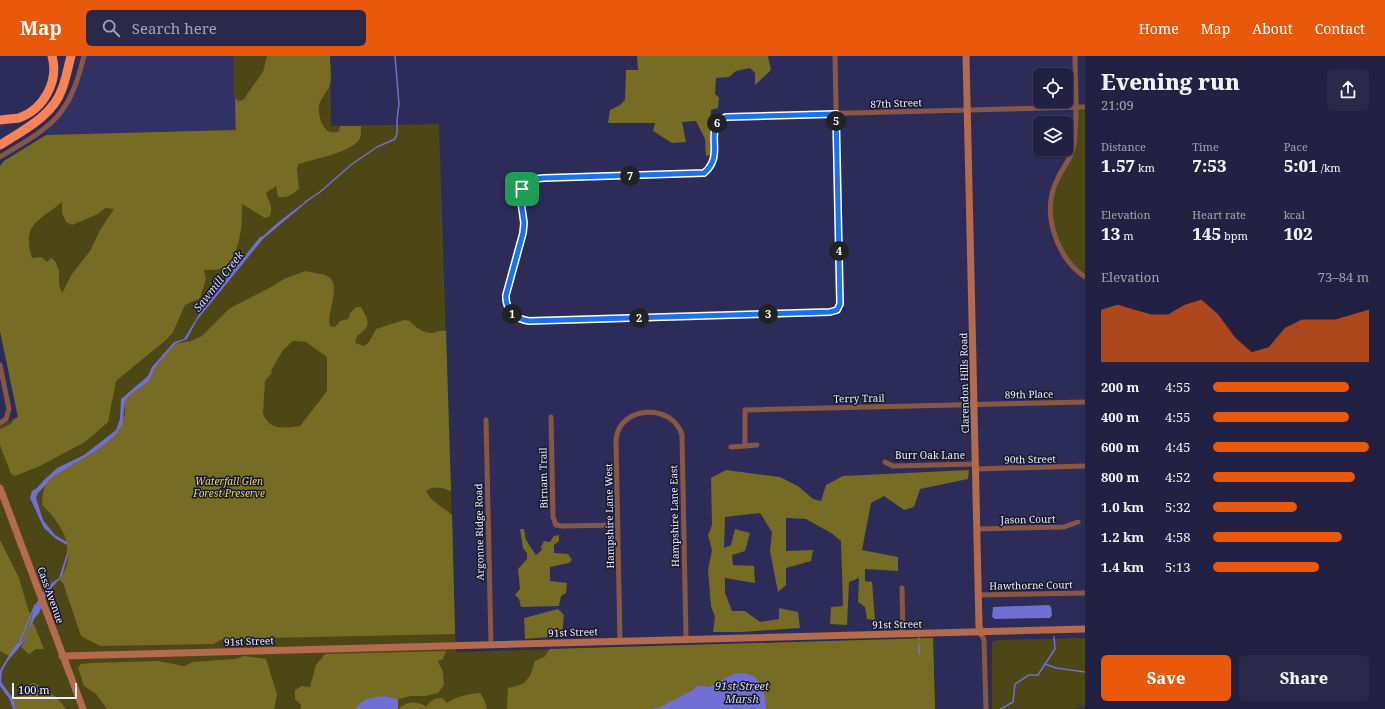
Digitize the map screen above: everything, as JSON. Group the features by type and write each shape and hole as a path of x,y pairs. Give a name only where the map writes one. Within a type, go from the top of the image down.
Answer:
{"highway":[{"path":"0,120 19,118 33,109 46,96 53,79 54,68 52,56"},
{"path":"0,145 43,116 50,108 62,90 71,56"}],"main road":[{"name":"Clarendon Hills Road","path":"966,56 978,595 979,626 981,632"},
{"name":"Cass Avenue","path":"0,492 38,588 82,709"},
{"name":"91st Street","path":"62,656 1085,629"}],"street":[{"path":"0,157 44,128 60,114 68,102 76,85 84,56"},
{"path":"835,56 836,114"},
{"path":"1075,56 1076,108 1074,146 1056,180 1050,209 1051,221 1060,249 1070,265 1085,277"},
{"name":"87th Street","path":"836,114 840,304 837,310 830,312 523,320 512,314 508,307 506,298 523,233 523,213 520,195 526,183 534,179 704,173 710,169 715,158 714,130 719,120 726,117 968,110 1085,108"},
{"path":"0,365 9,409 6,419 0,423"},
{"name":"89th Place","path":"974,404 1085,402"},
{"name":"Terry Trail","path":"745,446 745,410 974,404"},
{"name":"Hampshire Lane West","path":"620,641 616,439 624,421 631,416 651,413"},
{"name":"Hampshire Lane East","path":"651,413 662,414 674,420 682,435 686,639"},
{"name":"Birnam Trail","path":"551,416 553,517 556,525 618,525"},
{"name":"Argonne Ridge Road","path":"486,420 491,644"},
{"path":"731,446 757,445"},
{"name":"Burr Oak Lane","path":"885,462 893,466 975,467"},
{"name":"90th Street","path":"975,467 1085,466"},
{"name":"Jason Court","path":"977,529 1064,527 1078,522"},
{"path":"902,588 903,634"},
{"name":"Hawthorne Court","path":"978,595 1085,593"},
{"name":"Clarendon Hills Road","path":"981,632 984,640 986,709"}],"shaded area":[{"path":"86,56 233,56 236,130 46,135 49,127 59,118 68,106 78,84"}],"green space":[{"name":"Waterfall Glen Forest Preserve","path":"233,56 330,56 331,126 439,124 456,652 933,638 935,709 0,709 0,425 18,417 0,331 0,166 4,161 46,135 235,130"},
{"path":"267,56 330,56 331,82 319,107 321,122 326,130 330,132 339,131 340,126 361,126 360,138 347,149 299,164 297,168 299,189 284,197 278,197 276,186 266,193 271,208 269,217 265,218 242,204 241,231 236,250 232,258 227,265 220,269 204,270 206,279 200,298 185,305 173,332 166,340 116,381 108,422 85,442 40,466 15,476 11,474 0,445 0,429 11,424 14,419 18,417 0,331 0,166 4,161 46,135 236,130 235,98 238,101 243,100 263,72","holes":["62,202 62,213 66,222 72,225 98,214 105,208 114,209 100,230 90,251 72,274 62,293 59,284 59,270 55,261 51,258 47,262 42,257 32,258 29,246 29,237 35,224"]},
{"path":"637,56 768,56 771,70 755,85 755,73 750,68 736,71 729,77 716,78 715,94 719,98 718,108 711,110 711,155 706,156 705,139 696,121 682,122 686,142 672,143 653,131 655,123 608,123 610,110 620,105 625,100 626,70 638,70"},
{"path":"1085,107 1085,277 1061,250 1051,221 1052,194 1069,156 1073,156 1076,108"},
{"path":"306,271 322,274 332,280 334,291 329,320 330,326 335,327 340,321 348,319 351,312 356,307 361,307 368,323 365,329 357,336 355,343 364,346 369,342 376,329 404,320 410,321 417,328 426,332 433,333 446,331 451,491 441,488 432,488 426,491 434,502 452,515 455,634 223,639 213,644 100,646 81,636 63,583 59,580 65,570 68,560 68,550 66,540 57,522 43,506 42,498 45,486 54,476 96,451 115,436 125,414 125,402 129,396 149,381 155,368 175,344 191,341 202,336 230,308 284,279","holes":["293,341 306,342 327,357 327,391 300,426 283,428 273,426 269,423 263,413 265,381 272,373 271,371 283,350"]},
{"path":"726,470 780,477 798,486 813,499 821,501 826,485 843,476 969,470 968,479 920,489 914,507 904,510 884,496 871,503 862,550 898,557 898,571 865,569 865,581 872,582 875,620 867,619 865,607 858,602 859,578 849,582 847,625 830,624 831,607 843,606 841,541 831,533 806,519 786,518 786,551 813,550 811,561 786,568 786,585 778,592 770,551 772,532 760,513 725,517 724,548 731,545 735,529 750,533 745,551 732,555 733,565 754,566 755,583 725,578 725,593 732,611 745,611 760,622 779,619 779,608 798,612 800,628 741,632 713,632 715,617 711,606 708,570 712,550 708,535 712,525 711,478"},
{"path":"520,529 524,529 526,540 536,555 542,550 541,547 544,541 550,542 554,536 559,535 559,541 554,545 554,553 568,554 572,560 569,563 550,567 550,581 567,583 566,593 561,596 559,606 521,607 519,599 515,595 520,589 518,569 527,559 527,553 523,548"},
{"path":"0,540 19,578 28,609 32,617 29,633 33,622 44,649 36,649 29,654 21,647 27,638 16,644 9,656 0,651"},
{"path":"558,609 564,615 562,636 525,639 524,618"},
{"path":"933,638 935,709 507,709 508,688 523,684 530,676 535,661 544,657 550,649"},
{"path":"1085,638 1085,707 1073,709 992,709 992,642 997,640"},
{"path":"446,651 443,659 438,661 443,672 444,685 438,693 398,699 385,696 355,709 300,709 301,705 295,699 295,690 302,686 310,687 316,665 325,654"},
{"path":"244,656 266,659 277,694 274,709 107,709 96,694 84,686 78,668 81,664 91,663 158,661 184,666 193,662 235,659"},
{"path":"34,683 56,697 66,709 16,709 13,698 20,696 25,686"},
{"path":"480,693 484,699 487,709 398,709 408,703 418,703 426,706 434,699 442,698 447,703 463,696"}],"water":[{"path":"314,196 263,239 197,320 187,339 175,344 155,368 149,381 129,396 125,402 122,425 115,436 96,451 54,476 38,493 36,498 43,520 55,535 67,542 68,555 62,576 48,592 39,613 34,619 27,638 7,662 2,671 1,682 13,698 16,709 13,709 10,700 0,686 0,670 16,644 24,640 28,635 34,607 46,587 59,578 67,553 67,545 56,539 44,528 30,498 32,491 57,468 84,455 116,430 120,419 121,399 148,376 152,367 174,342 184,339 204,306 260,237"},
{"path":"1049,605 1051,607 1052,615 1050,618 995,619 992,617 993,607"},
{"name":"91st Street Marsh","path":"744,673 755,677 759,681 765,697 766,709 651,709 660,707 693,690 697,686 710,687 733,674"},
{"path":"385,696 398,699 398,709 355,709 362,702 368,699"}],"waterway":[{"name":"Sawmill Creek","path":"305,202 320,192 352,164 377,147 395,139 397,133 399,104 395,56"},
{"name":"Sawmill Creek","path":"21,643 20,641 35,605"},
{"path":"1045,664 1055,649 1054,637"},
{"path":"919,644 919,654"},
{"path":"1001,709 1013,702 1015,684 1029,675 1038,675 1045,664 1056,668 1085,672"}],"route":[{"path":"836,114 840,304 837,310 830,312 529,321 520,319 512,314 506,302 506,295 523,233 524,223 520,195 522,189 526,183 534,179 544,178 704,173 710,169 715,158 714,130 719,120 726,117 736,116 836,114"}]}
